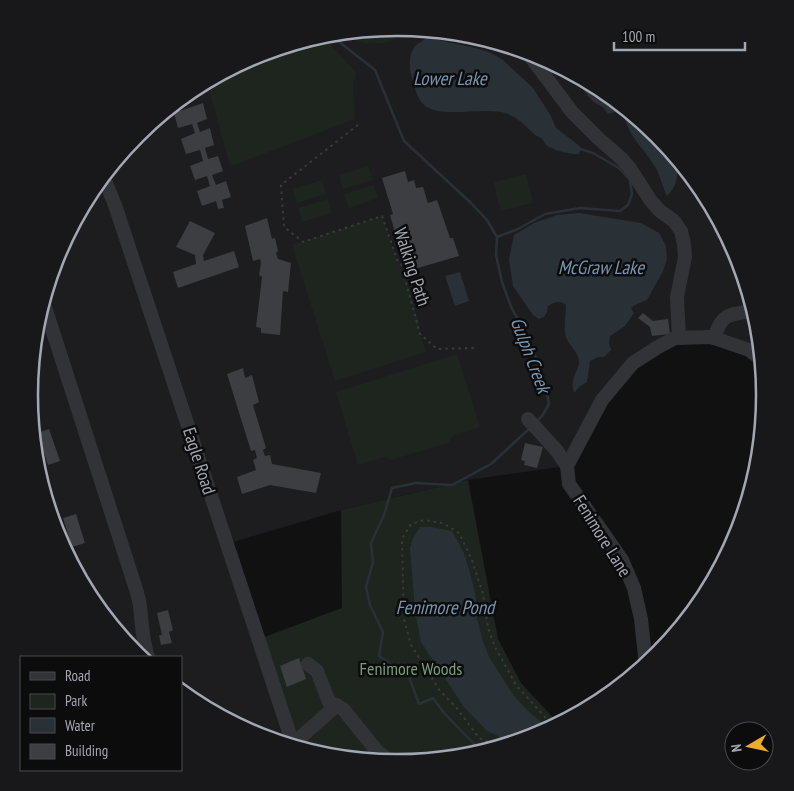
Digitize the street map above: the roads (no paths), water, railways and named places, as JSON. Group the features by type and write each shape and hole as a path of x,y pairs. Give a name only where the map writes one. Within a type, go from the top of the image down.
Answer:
{"street":[{"path":"537,65 572,112 629,167 651,201 660,211 674,221 681,231 685,257 677,297 679,338"},
{"name":"Eagle Road","path":"107,184 115,205 292,739"},
{"path":"714,338 718,325 727,315 746,311"},
{"path":"47,314 136,586 140,604 144,647 147,653"},
{"path":"567,466 602,400 633,364 658,347 675,338 711,337 749,350 753,353"},
{"path":"528,419 558,451 567,466"},
{"name":"Fenimore Lane","path":"567,466 569,484 622,560 634,588 641,619 645,656"},
{"path":"308,664 317,671 328,702 343,709 381,754"},
{"path":"299,741 337,705"}],"water":[{"name":"Lower Lake","path":"426,38 489,52 503,60 533,88 551,116 556,128 581,147 579,154 567,153 549,147 542,139 508,114 487,111 439,111 429,108 422,103 412,78 410,61 413,49"},
{"path":"581,87 622,115 615,112 608,114 603,107 595,103"},
{"path":"624,117 651,141 677,171 674,188 667,196 657,170 626,124"},
{"name":"McGraw Lake","path":"579,213 641,223 659,233 666,246 667,259 663,271 647,300 631,308 634,313 625,326 610,336 611,350 604,357 598,357 590,361 587,382 574,393 573,382 579,358 565,333 566,305 559,302 548,306 544,317 539,319 533,315 513,286 509,259 514,235 534,223 557,215"},
{"path":"460,272 469,301 455,306 445,276"},
{"name":"Fenimore Pond","path":"420,527 452,531 464,553 470,573 476,597 477,619 489,657 514,696 543,723 504,739 487,731 464,707 421,642 415,611 410,548 413,538"}],"waterway":[{"name":"Gulph Creek","path":"338,41 375,70 404,141 471,203 487,220 497,237 496,255 502,282 512,309 532,347 545,383 549,404 537,421"},
{"path":"497,237 518,229 545,214 580,208 620,211 628,205 632,194 630,180 619,168 593,153 577,148"},
{"name":"Gulph Creek","path":"476,746 444,713 433,698 419,704 409,677 379,656 383,632 370,605 366,587 373,562 371,543 384,515 392,488 416,483 452,485 491,464 530,428"}],"park label":[{"name":"Fenimore Woods","path":"411,669"}]}
